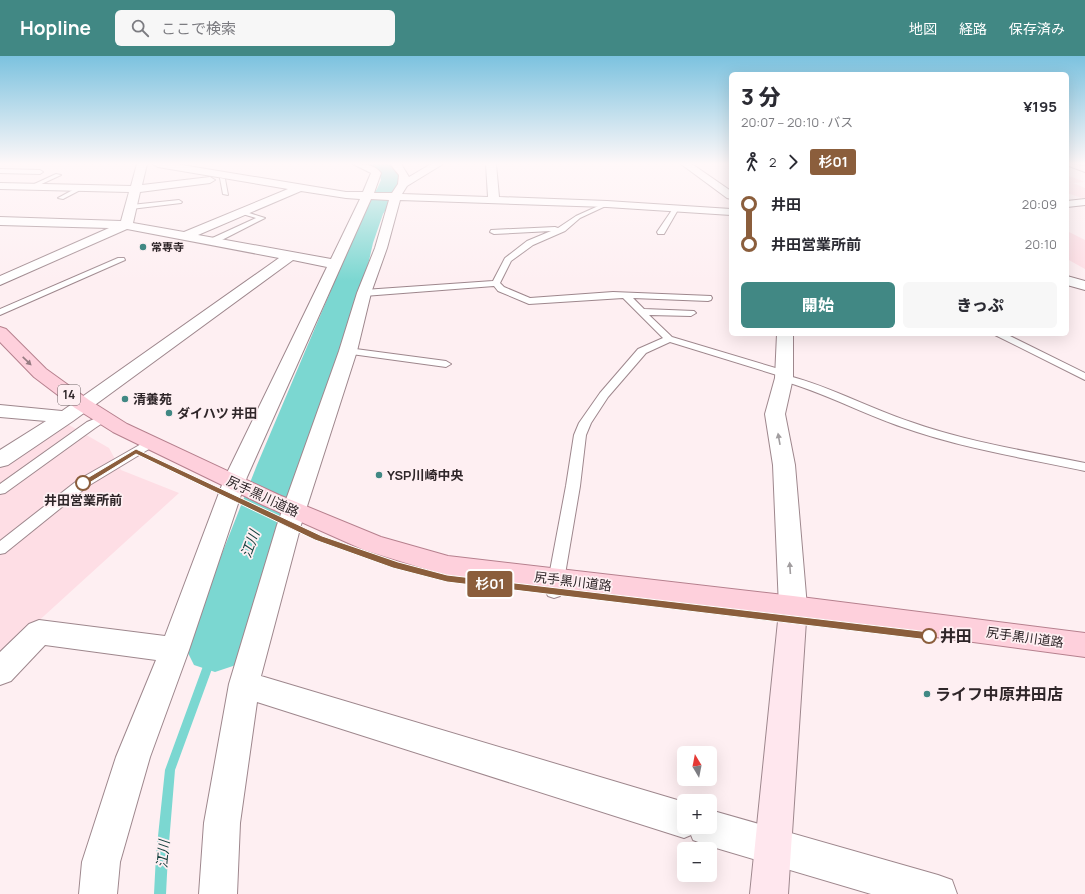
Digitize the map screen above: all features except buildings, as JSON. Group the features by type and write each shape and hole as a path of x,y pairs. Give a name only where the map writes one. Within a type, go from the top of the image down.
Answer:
{"main road":[{"name":"尻手黒川道路","path":"0,332 11,346 40,373 72,411"},
{"name":"尻手黒川道路","path":"0,353 25,379 72,411 291,518 448,566 554,586 1085,646"},
{"name":"尻手黒川道路","path":"792,614 1085,656"}],"street":[{"path":"126,225 132,203"},
{"path":"185,236 262,203"},
{"path":"98,894 101,862 134,758 232,489 334,264 364,203"},
{"path":"218,894 222,823 244,684 291,518 348,351 364,293 381,248 395,203"},
{"path":"582,203 729,212"},
{"path":"0,221 126,225 289,257 334,264"},
{"path":"0,281 126,225"},
{"path":"0,460 72,411 289,257"},
{"path":"1069,281 1085,286"},
{"path":"769,894 792,614 784,465 775,414 785,376 785,336"},
{"path":"0,411 72,411"},
{"path":"0,672 39,632 174,650"},
{"path":"244,684 677,818"},
{"path":"717,830 938,894"}],"lane":[{"path":"131,207 168,203"},
{"path":"496,283 508,260 530,244 562,229 578,217 607,204"},
{"path":"661,232 676,208"},
{"path":"211,242 262,218 241,212"},
{"path":"494,232 562,229"},
{"path":"0,312 121,260"},
{"path":"364,293 496,283 502,289 529,301 625,295 708,298"},
{"path":"625,295 670,339 785,376 859,404 889,419 943,435 1085,467"},
{"path":"641,312 691,313"},
{"path":"1002,336 1085,377"},
{"path":"554,586 573,486 580,435 585,423 604,395 642,351 670,339"},
{"path":"348,351 446,364"},
{"path":"0,490 97,422"},
{"path":"0,549 83,483 143,447"}],"shaded area":[{"path":"1069,232 1085,240 1085,269 1069,260"},
{"path":"69,425 109,448 121,470 179,493 22,636 0,659 0,464 55,428"}],"waterway":[{"name":"江川","path":"215,647 279,465 349,283 360,243 371,214 379,203"},
{"name":"江川","path":"160,894 170,770 215,647"}],"bus line":[{"name":"杉01","path":"83,483 136,451 318,538 397,565 447,578 792,621 929,636"}],"place":[{"name":"常専寺","path":"143,247"},
{"name":"清養苑","path":"125,399"},
{"name":"ダイハツ 井田","path":"169,413"},
{"name":"YSP川崎中央","path":"379,475"},
{"name":"井田営業所前","path":"83,483"},
{"name":"井田","path":"929,636"},
{"name":"ライフ中原井田店","path":"927,694"}]}
